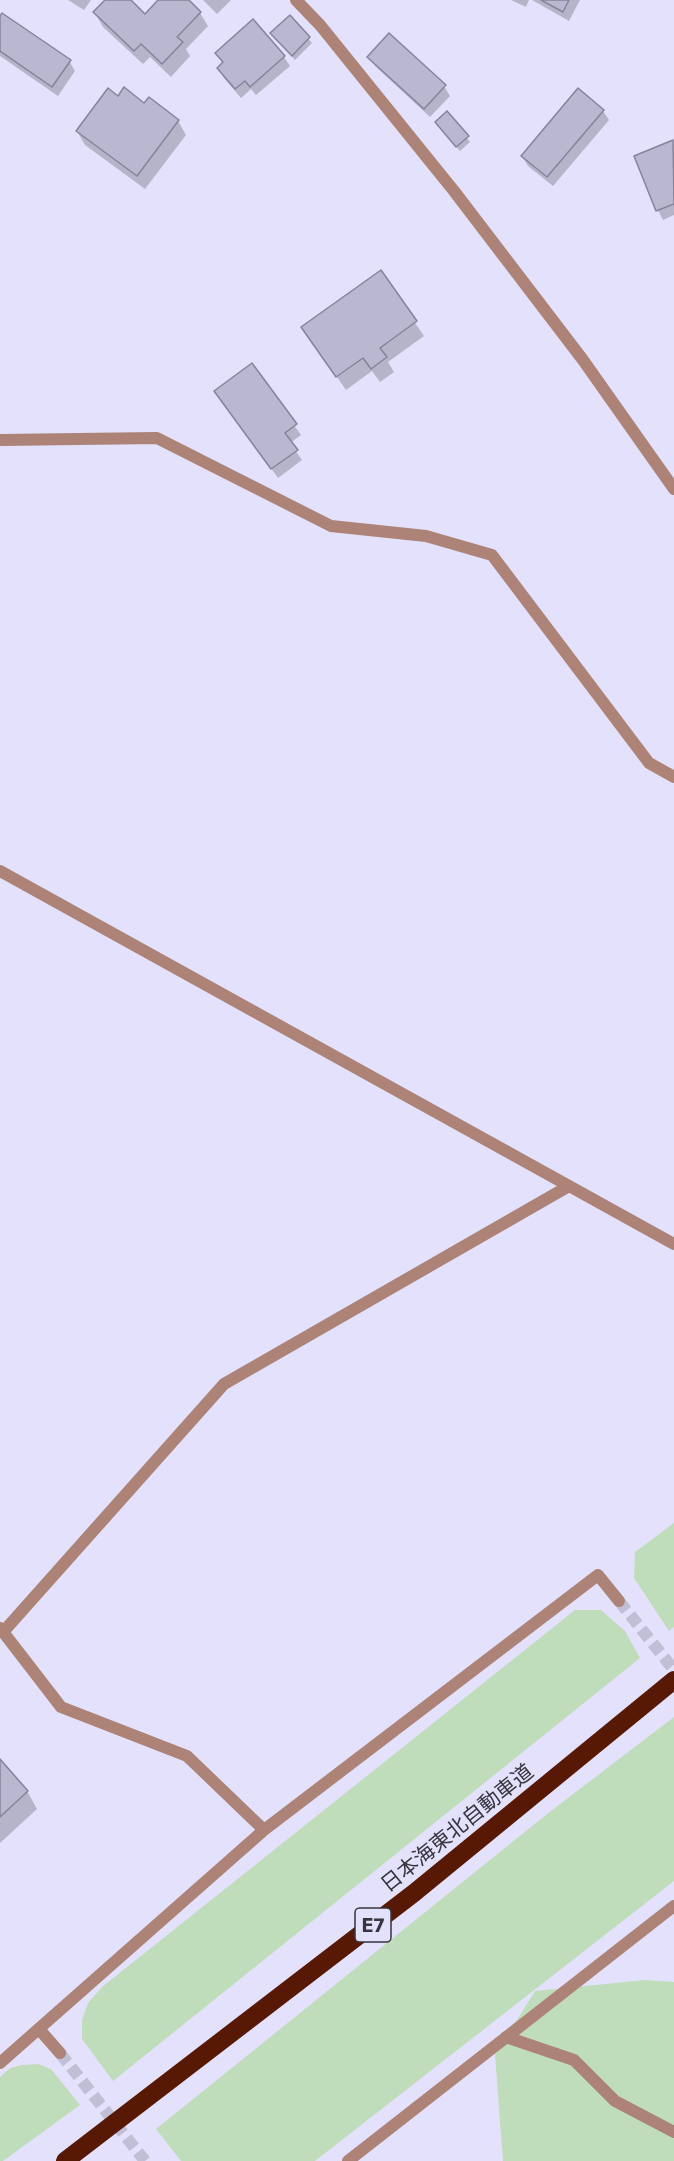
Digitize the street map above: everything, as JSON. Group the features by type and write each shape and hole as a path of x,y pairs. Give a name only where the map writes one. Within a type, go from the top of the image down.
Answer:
{"highway":[{"name":"日本海東北自動車道","path":"65,2161 414,1893 674,1680"}],"street":[{"path":"296,0 320,25 454,191 583,360 674,489"},
{"path":"0,440 157,438 331,526 426,536 492,555 649,763 674,777"},
{"path":"0,871 674,1244"},
{"path":"264,1830 187,1756 61,1707 2,1629 224,1384 569,1186"},
{"path":"0,2063 264,1830 598,1575 619,1601"},
{"path":"348,2161 674,1906"},
{"path":"39,2029 60,2053"},
{"path":"506,2037 574,2060 615,2101 674,2132"}],"green space":[{"path":"674,1523 674,1627 669,1631 634,1578 635,1552"},
{"path":"575,1610 601,1610 625,1631 640,1658 113,2081 82,2039 82,2020 88,2003 102,1987"},
{"path":"674,1717 674,1881 315,2161 181,2161 156,2129 547,1814"},
{"path":"645,1980 674,1982 674,2161 503,2161 495,2055 535,1991"},
{"path":"38,2064 51,2069 80,2105 0,2161 0,2077 10,2068"}],"building":[{"path":"105,0 131,0 145,14 158,0 189,0 201,12 177,37 183,42 162,64 141,44 134,51 93,12"},
{"path":"541,0 569,0 563,12"},
{"path":"2,13 71,60 52,87 0,51 0,16"},
{"path":"290,15 310,37 292,56 270,33"},
{"path":"253,19 285,56 250,87 245,81 235,89 217,68 223,62 215,53"},
{"path":"389,33 446,85 424,109 367,57"},
{"path":"124,87 144,103 149,97 179,120 137,176 76,131 108,88 118,96"},
{"path":"578,88 604,110 547,177 521,156"},
{"path":"447,111 469,136 456,147 435,122"},
{"path":"673,140 674,204 656,211 634,156"},
{"path":"381,270 417,321 380,348 387,357 371,369 363,358 336,377 301,327"},
{"path":"252,363 297,424 285,433 298,450 271,469 214,391"},
{"path":"0,1759 28,1791 0,1817"}],"tunnel":[{"path":"619,1601 674,1670"},
{"path":"60,2053 145,2161"}]}
